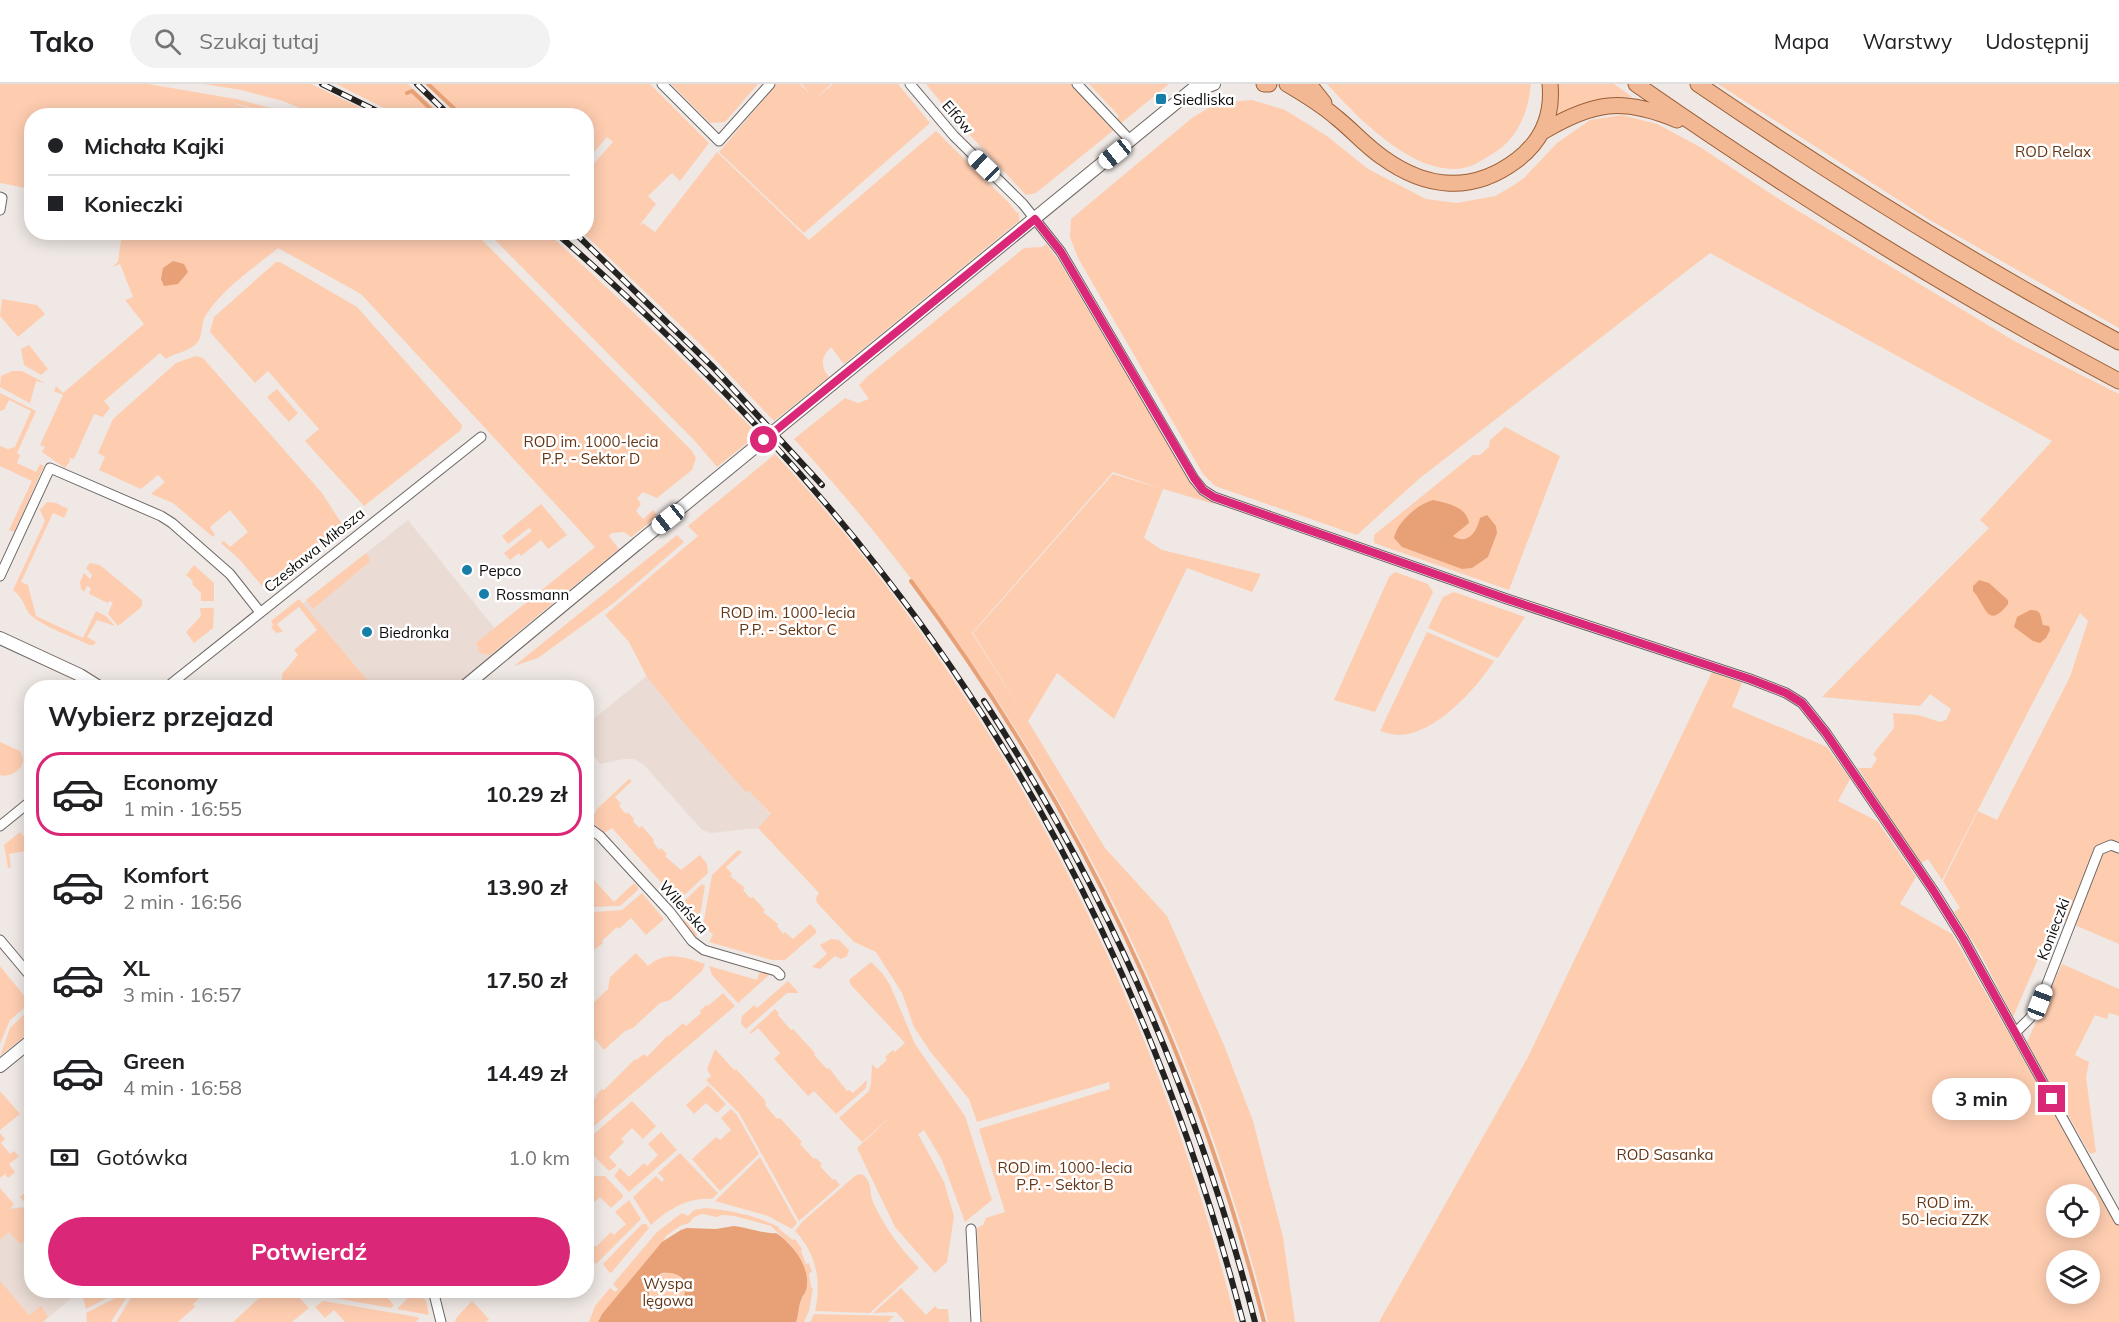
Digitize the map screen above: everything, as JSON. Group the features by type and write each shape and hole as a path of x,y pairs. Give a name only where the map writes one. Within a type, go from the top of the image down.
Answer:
{"main road":[{"path":"1264,84 1269,84"},
{"path":"1287,84 1336,117 1380,156 1411,175 1437,182 1459,184 1479,182 1500,172 1532,147 1544,131 1550,107 1550,84"},
{"path":"1309,84 1336,117"},
{"path":"1636,84 1703,131 1895,254 2119,381"},
{"path":"1698,84 1763,129 1918,227 2119,342"},
{"path":"1544,131 1580,111 1617,105 1636,106 1660,113 1703,131"}],"street":[{"path":"662,84 719,141 770,84"},
{"name":"Elfów","path":"910,84 954,136 1035,219"},
{"path":"1077,84 1131,141"},
{"path":"472,680 1199,84"},
{"path":"1187,94 1214,84"},
{"path":"0,197 2,198 0,210"},
{"path":"1035,219 1061,252 1194,478 1203,490 1214,497 1507,599 1750,679 1786,693 1802,703 1826,733 1963,938 2119,1220"},
{"name":"Czesława Miłosza","path":"176,680 481,436"},
{"path":"0,576 50,468 161,516 172,523 230,574 260,612"},
{"path":"0,638 88,680"},
{"path":"0,826 24,806"},
{"name":"Wileńska","path":"594,832 670,912 696,945 704,950 776,971 780,975"},
{"name":"Konieczki","path":"2016,1032 2030,1018 2040,1002 2100,850 2111,845 2119,848"},
{"path":"0,940 24,968"},
{"path":"0,1066 24,1046"},
{"path":"971,1229 976,1322"},
{"path":"435,1298 441,1322"}],"shaded area":[{"path":"173,261 184,264 188,272 178,284 164,286 161,279 163,268"},
{"path":"1433,500 1456,507 1464,513 1469,523 1453,536 1458,539 1471,536 1480,518 1487,515 1496,526 1497,533 1488,557 1472,568 1462,569 1402,547 1394,538 1399,526 1415,510"},
{"path":"408,520 507,644 462,680 365,680 301,605"},
{"path":"1979,580 1989,583 2008,600 2008,604 1996,615 1988,613 1973,591 1973,586"},
{"path":"2030,610 2039,612 2043,625 2049,626 2050,630 2046,638 2040,643 2033,641 2014,627 2017,617"},
{"path":"647,676 771,815 758,828 711,833 702,830 644,765 634,759 600,764 594,756 594,718"},
{"path":"24,1207 24,1298 71,1298 43,1322 0,1322 0,1216 9,1208"},
{"path":"734,1226 776,1233 795,1250 804,1266 807,1282 796,1322 598,1322 602,1314 662,1242 687,1228 716,1229","holes":["662,1273 675,1274 683,1279 686,1286 680,1302 673,1307 665,1308 655,1305 649,1292 654,1279"]}],"green space":[{"path":"0,84 148,84 236,99 270,108 250,108 232,103 248,108 24,108 24,188 0,183"},
{"path":"204,84 311,84 361,108 300,108 283,101 241,90"},
{"path":"336,84 408,84 434,108 384,108"},
{"path":"425,84 650,84 709,143 680,181 672,173 648,196 656,204 639,226 643,223 655,232 717,152 809,240 936,131 1017,213 1019,212 1019,221 844,364 831,347 825,354 823,362 829,377 774,421 698,342 590,240 594,240 594,163 613,142 607,137 594,152 594,108 451,108"},
{"path":"671,84 758,84 725,122 710,123"},
{"path":"777,84 800,84 810,94 802,84 831,84 815,99 833,84 898,84 930,123 804,233 719,152"},
{"path":"926,84 1072,84 1108,122 1105,126 1109,123 1115,129 1036,193 1026,195 954,118"},
{"path":"1089,84 1169,84 1120,124 1116,120 1119,116"},
{"path":"1327,84 1531,84 1524,116 1507,143 1473,165 1449,169 1429,165 1409,156 1390,143 1355,113"},
{"path":"1556,84 1614,84 1632,97 1590,102 1552,119"},
{"name":"ROD Relax","path":"1718,84 2119,84 2119,328 1928,219"},
{"path":"1252,100 1285,110 1327,136 1368,169 1426,199 1457,203 1495,196 1511,187 1524,178 1557,143 1590,120 1622,115 1657,124 1700,147 1785,203 2016,342 2119,394 2119,944 2056,917 2013,1017 1980,953 1954,912 1960,908 1943,881 1978,811 1997,820 2070,677 2088,621 2080,613 1942,880 1928,859 1920,864 1858,768 1871,768 1877,759 1873,754 1894,728 1893,713 1918,715 1940,722 1946,720 1951,709 1930,694 1920,706 1822,697 1989,528 1980,520 2052,441 1710,253 1420,478 1357,535 1215,486 1203,474 1078,258 1070,237 1071,219 1192,118 1217,103"},
{"name":"ROD im. 1000-lecia P.P. - Sektor D","path":"121,240 482,240 692,451 696,458 692,470 657,498 643,492 637,498 641,504 636,511 643,519 653,510 658,516 631,537 624,532 612,533 609,536 619,549 490,655 480,653 476,643 595,547 361,294 278,248 239,279 213,305 204,319 200,339 195,345 166,359 160,353 104,401 110,408 103,417 94,414 74,459 69,458 70,461 65,468 42,452 45,447 40,445 63,395 54,391 56,386 63,393 144,324 125,300 133,297 120,264 112,267 118,262"},
{"path":"495,240 556,240 661,338 758,434 717,467 695,441"},
{"path":"1046,244 1059,261 1195,490 1214,504 1163,489 1144,538 1162,550 1261,574 1252,592 1187,568 1114,719 1057,673 1028,721 1105,848 1167,916 1224,1045 1253,1121 1283,1237 1295,1322 1268,1322 1233,1199 1191,1080 1142,963 1086,850 1023,741 953,636 877,535 794,439 845,398 858,403 869,399 859,385 868,376 1024,248 1042,247","holes":["1113,472 1162,489 1113,474 973,633 1025,717 972,633"]},
{"path":"276,262 280,262 357,307 462,425 461,430 364,506 305,441 319,429 268,371 255,383 210,332 214,317"},
{"path":"2,299 37,305 45,314 18,337 0,316"},
{"path":"29,345 48,369 41,375 24,365 21,349"},
{"path":"196,356 203,358 322,493 342,524 265,586 262,586 240,560 221,543 224,541 230,547 248,532 230,510 210,527 215,535 213,537 173,503 151,494 165,482 158,475 141,489 99,470 105,457 98,453 113,419 176,363"},
{"path":"12,371 22,371 45,383 36,381 30,403 37,407 0,387 1,376"},
{"path":"277,389 298,413 289,422 267,397"},
{"path":"0,393 36,411 17,453 20,455 17,463 36,472 40,464 44,466 14,532 9,530 32,481 0,466 0,446 8,449 15,447 31,411 9,400 4,410 0,411"},
{"path":"1505,427 1560,456 1509,590 1374,543 1374,535 1473,455 1480,455 1489,447 1490,440"},
{"path":"775,454 856,548 931,647 999,751 1060,859 1114,970 1162,1085 1202,1203 1236,1322 982,1322 977,1228 983,1225 986,1218 1005,1212 979,1129 1110,1089 1109,1082 977,1122 969,1099 930,1051 914,1027 902,993 876,952 854,942 817,903 816,898 819,893 758,828 771,814 749,791 746,792 689,729 647,677 629,642 605,615 698,536 688,526"},
{"path":"47,502 56,503 68,509 64,518 53,513 21,582 28,585 36,616 83,638 96,611 106,616 115,626 97,620 87,637 96,642 94,645 38,621 30,614 13,590 45,521 40,510"},
{"path":"541,504 567,535 548,549 541,540 521,556 519,553 510,560 504,553 532,531 529,528 508,544 502,536"},
{"path":"677,535 684,542 615,602 538,658 514,666"},
{"path":"366,553 370,560 368,563 313,609 306,600"},
{"path":"90,563 100,565 142,600 142,606 118,626 108,614 113,602 108,603 89,594 91,588 87,586 84,592 81,589 80,582 84,573 90,579 92,575 86,568"},
{"path":"194,565 214,583 214,601 201,601 201,593 186,575"},
{"path":"1395,572 1428,584 1433,592 1375,712 1334,700 1389,577"},
{"path":"1454,592 1525,617 1498,658 1428,628 1443,597"},
{"path":"299,599 367,680 282,680 282,674 298,655 294,650 317,630 299,607 277,624 283,632 276,633 271,627 273,625 271,621"},
{"path":"200,608 214,608 213,628 194,643 186,632 201,616"},
{"path":"1427,632 1494,661 1465,697 1440,719 1412,733 1396,735 1380,731"},
{"name":"ROD Sasanka","path":"1712,672 1742,683 1732,707 1827,747 1850,779 1838,801 1877,821 1916,877 1900,904 1952,934 2095,1184 2046,1184 2046,1238 2100,1238 2100,1193 2119,1226 2119,1322 1379,1322 1528,1057"},
{"path":"0,742 20,751 22,756 22,765 11,775 0,775"},
{"path":"629,779 632,781 615,797 621,804 619,806 626,814 628,812 639,828 642,826 659,850 661,848 667,854 665,856 681,870 700,855 707,864 708,873 678,901 612,828 604,833 594,824 597,809"},
{"path":"20,832 24,837 24,851 9,854 11,867 8,868 4,845"},
{"path":"738,850 742,852 726,867 732,874 730,876 745,888 743,890 750,898 753,897 765,910 763,912 778,924 783,934 785,932 793,939 810,924 816,930 816,933 785,960 772,960 709,942 713,934 705,929 701,936 712,875"},
{"path":"594,880 614,902 634,883 638,887 638,890 620,906 594,907"},
{"path":"702,884 705,886 696,938 683,921 690,914 681,904"},
{"path":"642,893 664,919 646,935 631,918 619,929 617,927 594,950 594,912 622,910"},
{"path":"831,939 839,940 849,950 847,956 841,959 835,956 820,969 812,967 827,954 820,945"},
{"path":"636,953 648,966 669,956 683,957 705,964 702,971 670,1000 660,1003 604,1050 594,1038 594,1002 608,989 610,977"},
{"path":"871,962 890,985 915,1044 965,1116 992,1200 965,1222 942,1160 924,1130 918,1134 944,1182 954,1216 947,1262 935,1273 895,1227 857,1148 896,1112 862,1142 839,1118 869,1091 872,1064 877,1069 887,1060 885,1057 905,1043 851,985 849,980"},
{"path":"2062,964 2119,989 2119,1016 2109,1013 2107,1019 2095,1015 2075,1055 2089,1062 2086,1077 2096,1152 2090,1154 2027,1042"},
{"path":"0,966 24,996 24,1008 10,1020 0,1044"},
{"path":"709,966 757,980 760,971 769,975 738,1003 712,975"},
{"path":"788,981 799,993 787,993 746,1029 741,1024 742,1016 754,1005 757,1008"},
{"path":"723,993 735,1006 594,1126 596,1095 635,1059 644,1054 647,1057 668,1035 683,1023 686,1026 701,1013 700,1011 706,1005 708,1006"},
{"path":"775,1009 791,1030 793,1029 827,1069 829,1068 847,1091 853,1093 867,1080 866,1088 836,1114 814,1091 808,1096 774,1059 780,1053 758,1028 751,1034 750,1032"},
{"path":"24,1015 24,1037 0,1056 10,1028"},
{"path":"715,1049 764,1099 765,1105 777,1119 780,1118 802,1142 800,1144 840,1185 799,1221 739,1113 706,1080 711,1076 707,1069"},
{"path":"708,1085 726,1104 717,1113 706,1103 694,1114 686,1105"},
{"path":"0,1091 20,1114 0,1130"},
{"path":"632,1101 656,1126 643,1139 632,1128 621,1139 624,1142 609,1157 617,1166 609,1171 594,1156 594,1134"},
{"path":"731,1109 737,1115 759,1154 720,1191 692,1159 716,1137 720,1140 731,1130 721,1118"},
{"path":"661,1132 677,1150 629,1192 614,1176 620,1168 629,1177 644,1163 647,1166 658,1155 648,1144"},
{"path":"0,1133 5,1139 1,1143 10,1154 14,1151 19,1156 9,1164 15,1172 8,1178 5,1174 0,1178"},
{"path":"680,1153 718,1193 712,1199 695,1200 679,1205 651,1225 633,1197 656,1176 662,1182 664,1179 658,1173"},
{"path":"760,1157 797,1223 792,1229 768,1216 715,1201"},
{"path":"861,1174 867,1180 873,1202 888,1229 919,1268 870,1313 815,1311 818,1289 816,1268 808,1249 795,1231 802,1222 856,1175"},
{"path":"605,1176 623,1195 611,1208 600,1197 594,1202 594,1177"},
{"path":"0,1188 14,1204 10,1209 24,1208 24,1241 20,1244 9,1232 0,1240"},
{"path":"629,1200 641,1219 596,1264 594,1245 596,1247 611,1232 614,1235 626,1224 615,1212"},
{"path":"705,1208 734,1212 762,1220 779,1227 793,1240 795,1239 812,1272 809,1273 813,1288 809,1311 804,1322 796,1322 801,1300 806,1291 804,1270 794,1249 771,1226 734,1216 717,1217 702,1214 666,1236 663,1241 687,1228 653,1254 602,1314 598,1322 589,1322 595,1306 610,1288 615,1292 618,1289 613,1284 657,1232 682,1213 688,1216 694,1210"},
{"path":"642,1224 646,1224 649,1228 611,1273 609,1272 603,1264"},
{"name":"Wyspa lęgowa","path":"668,1273 681,1278 686,1291 681,1304 668,1309 655,1304 650,1291 655,1278"},
{"path":"0,1281 29,1315 41,1306 48,1317 43,1322 0,1322"},
{"path":"901,1288 926,1315 935,1306 938,1309 948,1309 949,1322 905,1322 896,1312 873,1313"},
{"path":"83,1298 107,1298 86,1309"},
{"path":"115,1298 126,1298 111,1322 87,1322 86,1313"},
{"path":"131,1298 199,1298 193,1304 195,1307 178,1322 116,1322"},
{"path":"259,1298 300,1298 309,1308 292,1322 233,1322"},
{"path":"335,1298 387,1298 394,1305 391,1308"},
{"path":"408,1298 423,1298 429,1315 397,1309"},
{"path":"323,1301 419,1319 415,1322 345,1322 334,1310 325,1318 315,1307"},
{"path":"472,1301 489,1319 486,1322 455,1322 456,1318"},
{"path":"814,1314 894,1316 888,1322 810,1322"}],"waterway":[{"path":"428,84 454,108"},
{"path":"407,93 412,91 430,108"},
{"path":"911,581 971,666 1027,753 1078,842 1124,934 1166,1028 1204,1124 1236,1222 1264,1322"}],"railway":[{"path":"322,84 371,108"},
{"path":"417,84 442,108"},
{"path":"564,240 686,353 808,482 883,574 945,658 1002,746 1054,836 1101,929 1144,1025 1181,1122 1214,1221 1243,1322"},
{"path":"582,240 713,367 822,485"},
{"path":"984,701 1029,773 1071,848 1145,1000 1206,1159 1255,1322"}],"place":[{"name":"Siedliska","path":"1161,99"},
{"name":"Pepco","path":"467,570"},
{"name":"Rossmann","path":"484,594"},
{"name":"Biedronka","path":"367,632"}],"route":[{"path":"764,440 1035,219 1061,252 1194,478 1203,490 1214,497 1507,599 1750,679 1786,693 1802,703 1826,733 1933,890 1963,938 2052,1099"}],"park label":[{"name":"ROD im. 1000-lecia P.P. - Sektor C","path":"788,620"},
{"name":"ROD im. 1000-lecia P.P. - Sektor B","path":"1065,1176"},
{"name":"ROD im. 50-lecia ZZK","path":"1945,1210"}]}
